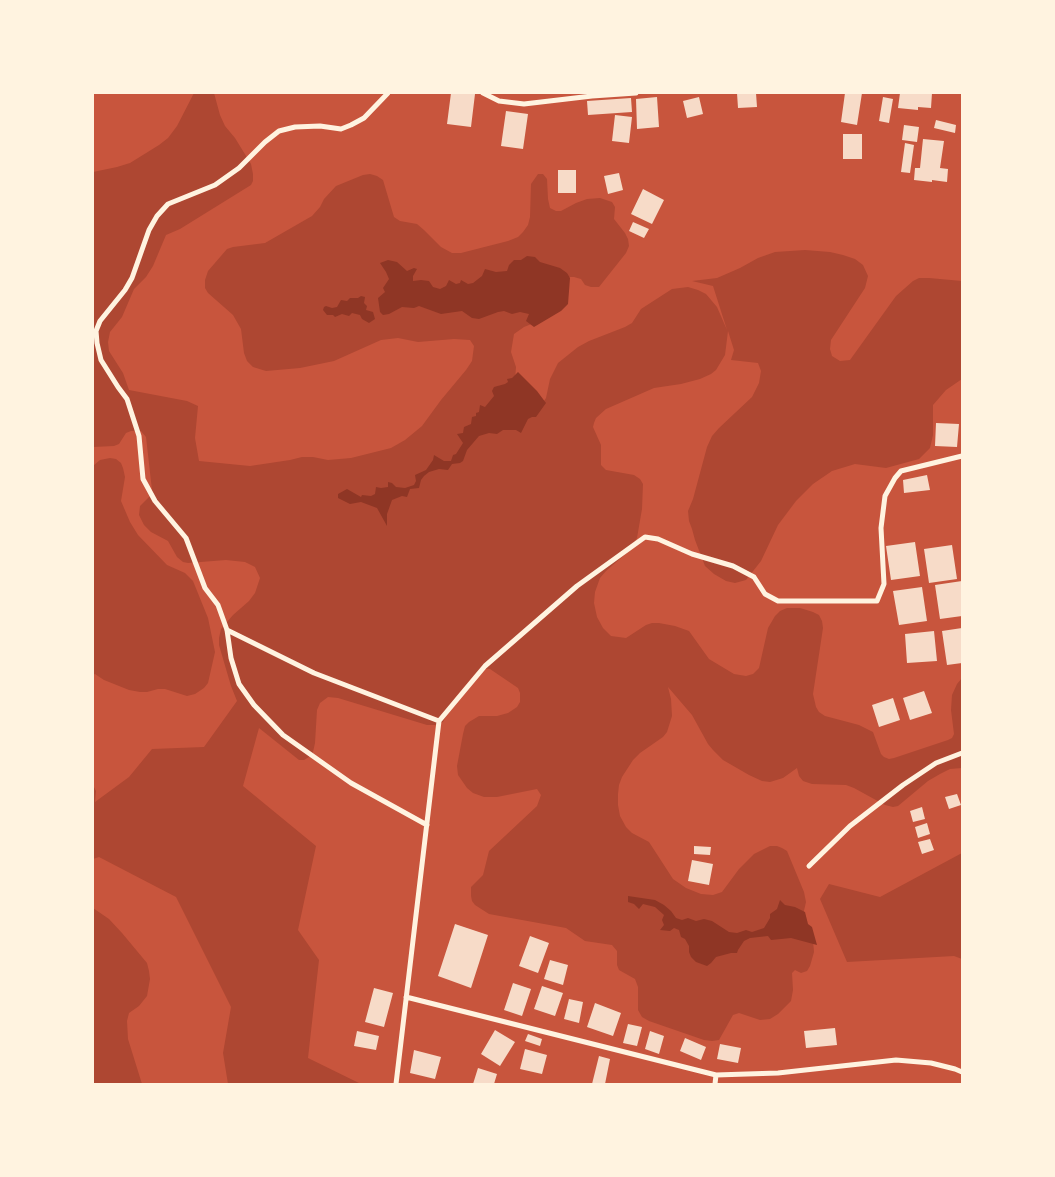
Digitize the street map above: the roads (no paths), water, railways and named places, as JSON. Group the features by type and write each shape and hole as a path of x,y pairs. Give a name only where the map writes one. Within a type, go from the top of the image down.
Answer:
{"street":[{"path":"388,93 364,118 341,129 320,126 296,127 279,132 265,142 239,168 215,185 168,204 157,216 149,230 132,278 100,321 96,331 102,360 127,399 139,436 143,479 155,501 186,538 205,588 218,605 227,630 231,658 239,684 255,705 284,735 351,783 427,825"},
{"path":"483,93 499,101 524,104 636,93"},
{"path":"396,1084 439,721 485,666 577,586 645,537 658,539 692,554 732,566 754,577 765,594 778,601 877,601 884,584 880,528 885,496 895,478 901,471 962,456"},
{"path":"227,630 314,673 439,721"},
{"path":"809,866 850,826 903,785 936,762 962,753"},
{"path":"406,997 716,1075 778,1073 896,1060 955,1068 962,1072"},
{"path":"715,1084 716,1075"}]}
